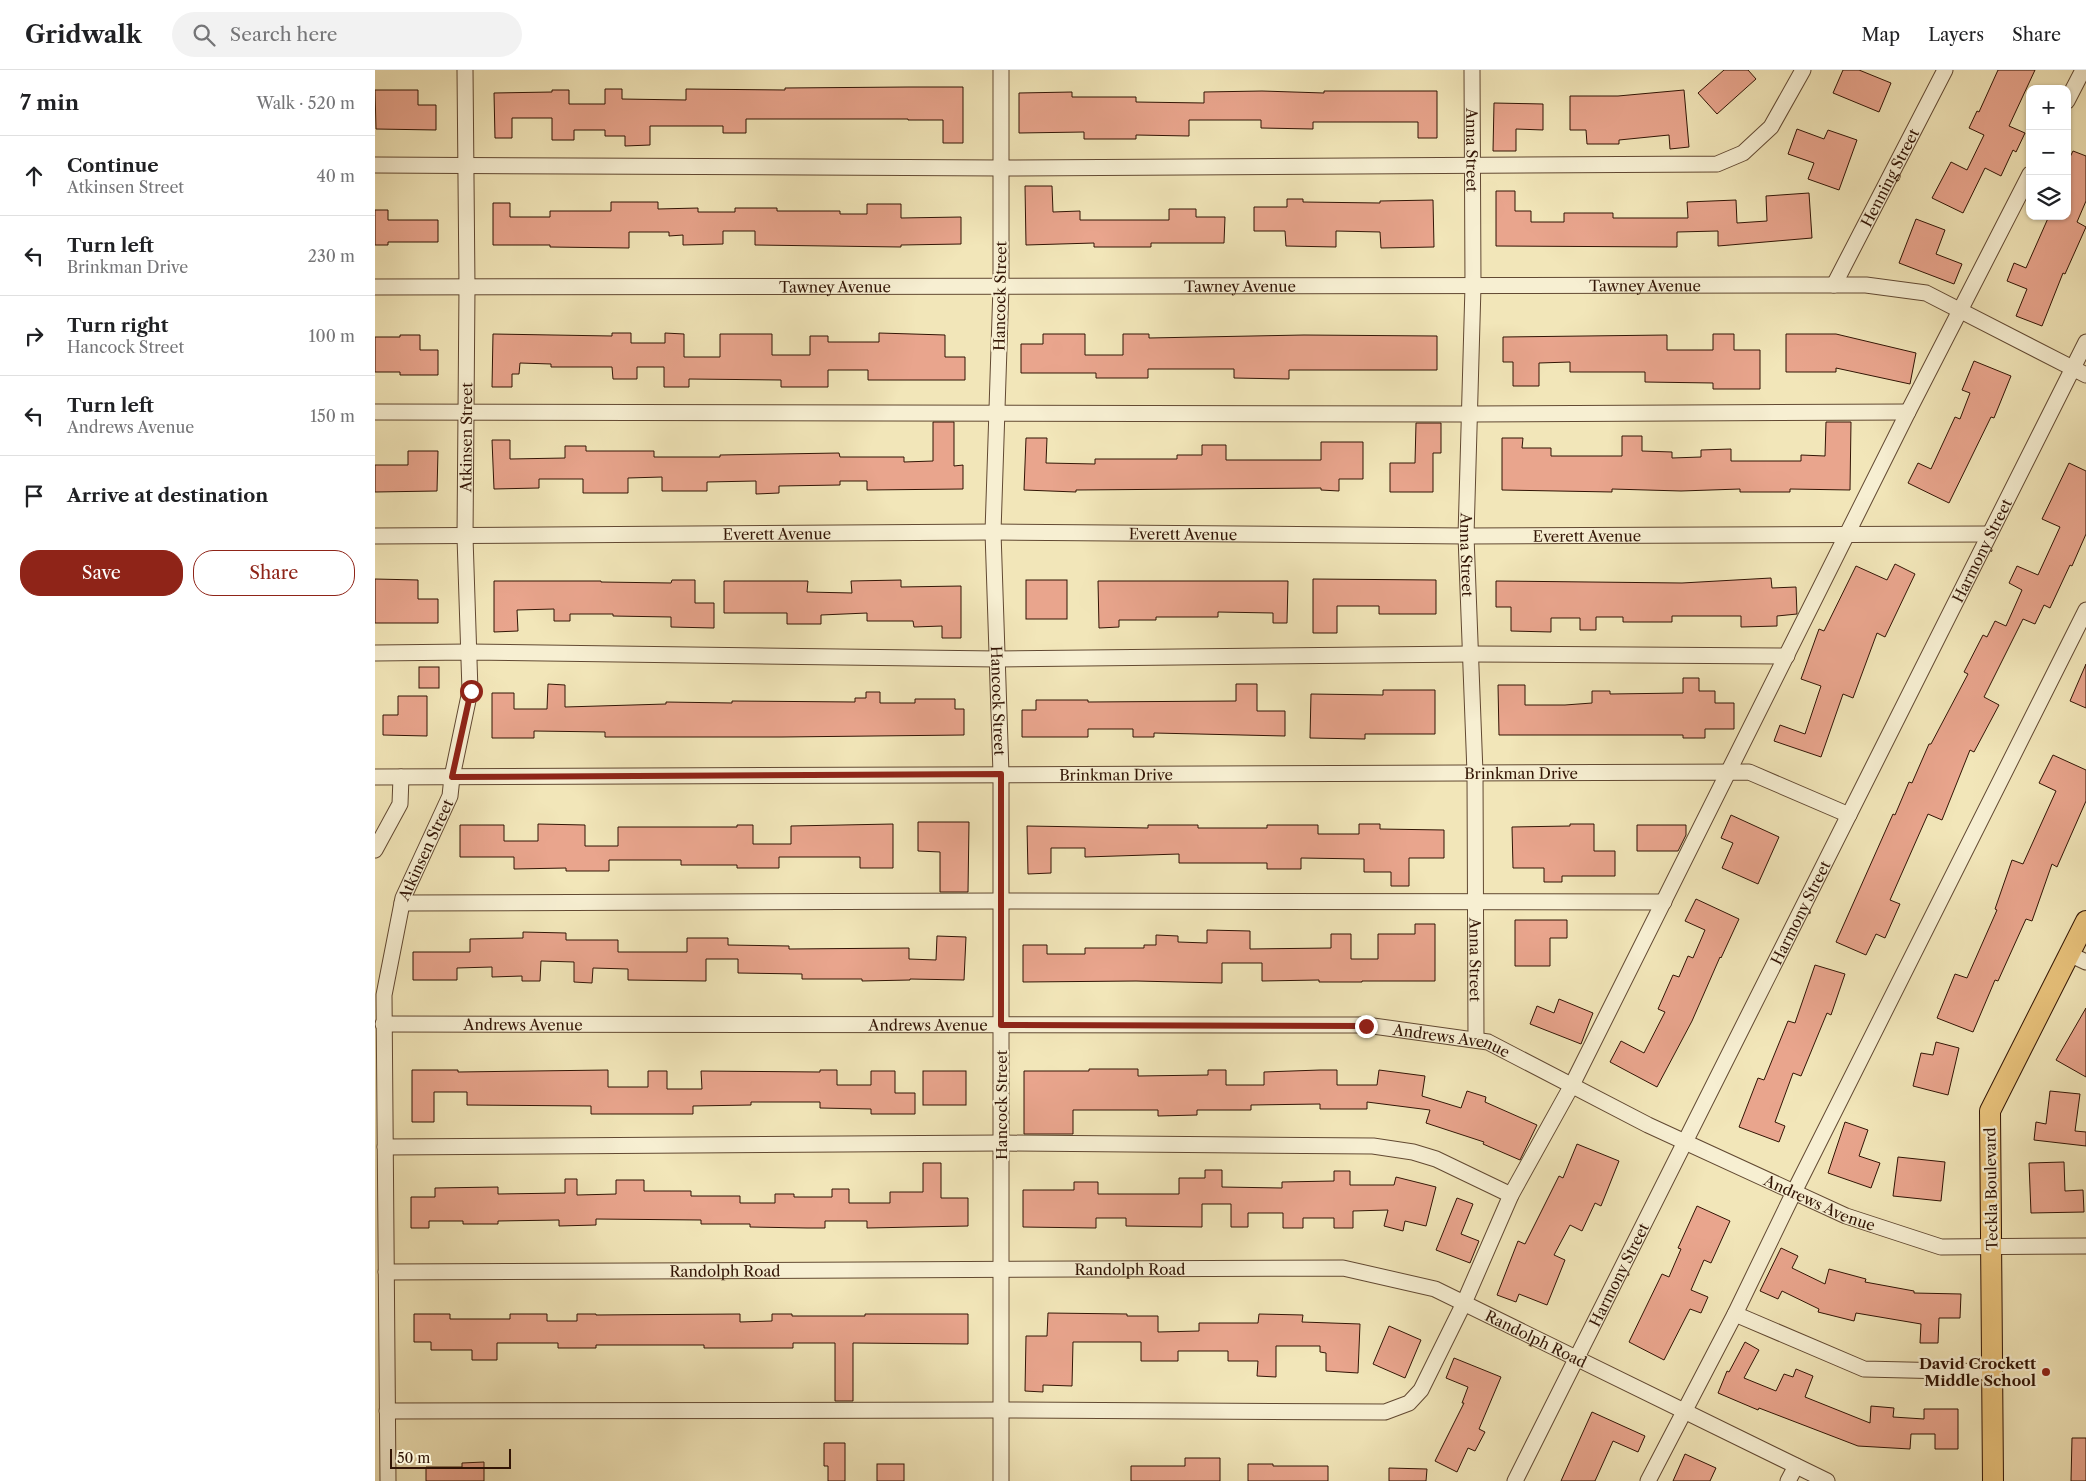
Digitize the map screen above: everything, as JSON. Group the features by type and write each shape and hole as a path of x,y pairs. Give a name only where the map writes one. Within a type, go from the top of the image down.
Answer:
{"main road":[{"name":"Teckla Boulevard","path":"1993,1481 1990,1111 2078,958 2086,920"}],"street":[{"name":"Atkinsen Street","path":"388,1481 385,1146 379,1072 383,1024 379,995 402,903 450,796 452,777 471,691 465,537 467,287 465,70"},
{"name":"Hancock Street","path":"1001,70 1001,286 993,532 1001,774 1001,1481"},
{"name":"Anna Street","path":"1472,70 1473,286 1467,536 1475,773 1476,1040"},
{"path":"375,166 1001,168 1717,164 1743,153 1771,127 1803,70"},
{"name":"Henning Street","path":"1834,285 1945,70"},
{"path":"2071,93 2083,70"},
{"path":"387,1411 1001,1410 1385,1412 1409,1403 1421,1390 1464,1303 1511,1195 1572,1086 1908,412 2029,175"},
{"name":"Tawney Avenue","path":"375,287 1866,285 1926,293 2080,372"},
{"name":"Harmony Street","path":"1515,1481 1989,534 2080,372 2086,342"},
{"path":"375,412 1470,414 1908,412"},
{"name":"Everett Avenue","path":"375,536 465,537 993,532 1467,536 1989,534"},
{"path":"1648,1481 1735,1314 1793,1192 2086,610"},
{"path":"375,654 469,652 997,659 1471,654 1787,656"},
{"name":"Brinkman Drive","path":"375,777 1749,772 1849,815"},
{"path":"375,850 400,804 401,777"},
{"path":"402,903 1001,901 1664,902"},
{"name":"Andrews Avenue","path":"383,1024 1366,1026 1476,1040 1488,1042 1685,1142 1846,1216 1941,1247 2086,1246"},
{"path":"385,1146 1001,1143 1373,1146 1413,1152 1436,1159 1511,1195"},
{"name":"Randolph Road","path":"386,1272 1343,1268 1435,1289 1827,1481"},
{"path":"1735,1314 1864,1369 1992,1372"},
{"path":"1788,1481 1796,1466"}],"building":[{"path":"1724,70 1748,70 1756,79 1717,114 1698,93"},
{"path":"1843,70 1859,70 1891,83 1879,112 1833,93"},
{"path":"1998,70 2035,70 2028,85 2026,85 2026,89 2009,126 2025,133 2016,152 2013,150 2001,176 1985,168 1963,213 1932,198 1951,162 1967,170 1984,135 1969,128 1977,111 1979,112"},
{"path":"963,87 963,143 943,143 943,120 908,119 746,119 746,133 723,133 723,126 650,126 650,145 625,146 625,136 605,136 605,130 574,130 574,140 552,140 552,118 512,118 512,138 495,138 494,93 569,90 569,104 605,104 605,89 622,89 622,99 686,100 686,89 785,90 785,88"},
{"path":"375,90 418,90 418,105 436,105 436,130 376,129"},
{"path":"1684,90 1689,147 1670,149 1669,135 1619,140 1619,144 1587,144 1586,130 1570,130 1570,96 1618,96"},
{"path":"1324,91 1437,91 1437,138 1418,138 1418,122 1313,122 1313,129 1261,128 1261,120 1189,120 1189,136 1136,135 1136,139 1084,139 1084,132 1019,133 1019,93 1072,92 1072,97 1136,97 1136,102 1204,103 1204,92 1324,93"},
{"path":"1494,103 1543,104 1543,130 1516,129 1516,151 1493,151"},
{"path":"1797,129 1824,139 1828,130 1857,140 1839,190 1808,179 1814,163 1788,154"},
{"path":"2073,151 2086,156 2086,201 2077,222 2086,227 2065,274 2063,273 2042,326 2016,316 2027,289 2007,281 2014,263 2026,268 2047,220 2071,220 2071,155"},
{"path":"1025,186 1052,186 1053,212 1080,211 1080,220 1169,220 1169,209 1196,209 1196,217 1225,217 1224,243 1151,243 1151,247 1094,247 1094,243 1026,245"},
{"path":"1496,191 1515,191 1515,211 1531,211 1531,222 1564,222 1564,213 1613,213 1613,218 1688,218 1687,202 1736,200 1737,223 1767,221 1766,196 1809,193 1812,238 1718,246 1718,231 1677,232 1677,247 1496,246"},
{"path":"1287,199 1303,199 1303,202 1380,203 1380,201 1433,200 1434,247 1381,248 1380,232 1336,231 1336,247 1286,246 1285,231 1254,231 1254,207 1287,207"},
{"path":"611,202 658,202 658,209 698,208 698,212 735,212 735,208 777,208 777,211 840,211 840,214 867,214 867,204 901,204 901,218 961,217 961,244 901,245 901,247 755,245 755,231 723,231 723,244 683,245 683,235 669,236 669,232 629,232 629,248 493,245 493,203 510,203 510,217 550,217 550,211 611,211"},
{"path":"375,210 388,210 388,220 438,220 438,242 388,242 388,245 375,245"},
{"path":"1916,219 1945,230 1936,254 1962,264 1954,284 1899,263"},
{"path":"612,333 631,333 631,343 665,343 665,333 684,334 684,357 720,357 720,334 772,334 772,355 810,355 810,336 828,336 828,342 879,342 879,333 945,335 945,357 965,357 965,380 868,380 868,370 828,370 828,387 781,387 781,380 689,379 689,387 664,387 664,367 637,367 637,379 613,379 612,367 551,367 551,364 520,363 519,374 512,374 512,387 492,387 493,334 612,336"},
{"path":"1043,334 1085,334 1085,355 1123,355 1123,334 1149,334 1149,338 1304,335 1437,336 1437,370 1289,370 1289,379 1234,378 1234,369 1148,369 1148,378 1096,378 1096,373 1021,373 1021,344 1043,344"},
{"path":"1713,334 1734,334 1734,350 1760,350 1760,389 1713,389 1713,383 1645,382 1645,372 1570,372 1570,362 1539,363 1539,386 1513,386 1513,362 1503,362 1503,337 1667,335 1667,350 1713,350"},
{"path":"1786,334 1836,334 1916,353 1910,384 1836,368 1836,372 1786,372"},
{"path":"400,335 420,335 420,350 438,350 438,375 400,375 400,372 375,372 375,337 400,337"},
{"path":"1974,361 2011,376 1994,418 1991,417 1949,503 1908,483 1918,463 1931,469 1955,417 1960,419 1970,393 1962,390"},
{"path":"933,422 954,422 954,466 963,465 963,489 867,490 867,481 840,481 840,485 779,486 779,493 756,494 756,481 707,482 707,491 662,491 662,477 628,478 628,493 583,493 583,479 539,479 539,488 494,489 492,440 510,440 510,459 565,458 565,446 586,446 586,451 654,451 654,457 839,453 840,457 904,457 904,462 933,461"},
{"path":"1826,422 1851,422 1850,490 1790,489 1790,492 1740,492 1740,489 1681,491 1612,489 1612,492 1502,490 1502,438 1523,438 1522,448 1551,448 1551,456 1622,456 1622,436 1642,436 1642,451 1672,452 1672,458 1701,457 1701,450 1731,449 1731,461 1801,461 1801,455 1825,456"},
{"path":"1416,423 1441,423 1441,453 1433,453 1433,492 1390,492 1390,463 1415,463"},
{"path":"1026,438 1047,438 1046,463 1095,464 1095,459 1177,459 1177,455 1202,455 1202,445 1226,445 1226,460 1321,460 1321,442 1363,442 1363,479 1339,479 1339,491 1321,490 1321,488 1076,490 1076,492 1024,490"},
{"path":"408,451 438,451 437,491 375,492 375,465 408,465"},
{"path":"2069,463 2086,471 2086,534 2072,566 2070,565 2050,608 2044,605 2035,624 2023,619 1984,697 1999,705 1974,752 1970,750 1942,820 1928,814 1890,900 1900,904 1885,938 1876,934 1866,955 1836,942 1893,814 1895,815 1909,782 1912,783 1929,744 1931,744 1968,674 1964,672 1983,635 1987,637 1995,621 2006,626 2022,590 2009,583 2017,566 2038,575 2060,527 2042,519"},
{"path":"1895,564 1915,574 1885,637 1877,633 1853,698 1843,694 1821,757 1774,741 1780,725 1805,734 1821,686 1801,679 1819,629 1824,631 1856,566 1887,580"},
{"path":"1771,578 1772,588 1796,587 1797,614 1777,616 1777,626 1741,627 1741,616 1672,616 1672,622 1623,622 1623,617 1596,617 1596,630 1580,630 1580,618 1551,618 1551,632 1511,631 1511,607 1496,607 1496,581 1682,583"},
{"path":"375,579 418,580 418,599 438,599 438,623 375,623"},
{"path":"1313,579 1436,580 1436,614 1379,614 1379,606 1337,606 1337,633 1313,633"},
{"path":"672,580 695,580 695,603 714,603 714,628 671,627 671,617 613,616 613,614 570,614 570,621 554,621 554,609 517,610 518,631 494,632 494,581 671,583"},
{"path":"901,580 901,587 961,586 961,638 942,638 942,626 914,627 913,621 867,621 867,613 821,615 821,624 787,624 787,613 724,613 724,581 808,581 807,592 852,593 851,581"},
{"path":"1026,580 1067,580 1067,619 1026,619"},
{"path":"1098,581 1288,581 1287,623 1273,623 1273,613 1218,612 1218,617 1156,617 1156,620 1119,620 1119,627 1099,628"},
{"path":"2086,664 2086,708 2070,701"},
{"path":"419,667 439,667 439,688 419,688"},
{"path":"1683,678 1699,678 1699,691 1715,691 1715,703 1734,703 1734,729 1705,729 1705,738 1683,738 1683,735 1499,735 1498,685 1525,685 1525,705 1565,705 1592,703 1592,691 1610,691 1610,694 1683,693"},
{"path":"548,684 565,685 565,707 666,704 666,702 855,702 855,698 866,698 866,692 880,692 880,703 915,703 915,699 955,699 955,709 964,709 964,735 605,737 605,732 534,731 534,738 492,738 492,693 514,693 514,709 547,709"},
{"path":"1236,684 1257,684 1257,711 1285,711 1285,736 1154,733 1154,737 1133,737 1133,729 1088,729 1088,737 1022,737 1022,710 1036,710 1036,700 1088,700 1088,702 1236,701"},
{"path":"1383,690 1435,690 1435,734 1365,734 1365,739 1310,738 1311,694 1383,695"},
{"path":"398,696 427,696 427,736 383,735 383,715 398,715"},
{"path":"2053,755 2086,770 2086,801 2057,867 2052,864 2032,921 2026,919 1998,981 1995,980 1973,1032 1937,1018 1955,974 1967,978 1997,910 1995,909 2012,860 2023,864 2056,791 2039,783"},
{"path":"1731,815 1779,837 1758,884 1722,868 1733,843 1721,838"},
{"path":"918,822 969,822 968,892 940,892 940,852 918,851"},
{"path":"538,824 585,825 585,846 618,846 618,827 737,827 737,825 753,825 753,844 791,844 791,826 893,824 893,868 860,868 860,857 779,857 779,868 737,868 737,865 681,865 681,860 609,860 609,871 566,871 566,868 514,869 514,857 460,857 460,825 504,825 504,841 538,841"},
{"path":"1359,824 1380,824 1380,829 1444,830 1444,858 1409,858 1409,886 1391,886 1391,872 1364,872 1364,859 1301,858 1301,869 1267,869 1267,863 1179,863 1179,854 1085,857 1085,848 1051,848 1051,873 1028,874 1027,826 1148,828 1148,825 1198,825 1198,828 1267,828 1267,825 1318,825 1318,834 1359,834"},
{"path":"1570,824 1594,824 1594,851 1615,851 1615,876 1562,876 1562,882 1544,882 1544,868 1513,868 1512,827 1570,826"},
{"path":"1637,825 1686,825 1686,835 1678,851 1637,851"},
{"path":"1696,899 1739,919 1692,1021 1657,1087 1610,1062 1621,1041 1644,1053 1665,1012 1658,1009 1673,975 1679,977 1688,956 1693,958 1705,930 1685,921"},
{"path":"1515,920 1567,920 1567,938 1550,938 1550,966 1515,966"},
{"path":"1415,924 1435,924 1435,981 1262,981 1262,963 1222,963 1222,983 1136,981 1023,982 1023,945 1047,945 1047,954 1085,954 1085,948 1144,948 1144,945 1156,945 1156,935 1178,936 1178,942 1207,943 1207,930 1250,931 1250,949 1331,948 1331,934 1351,934 1351,959 1378,959 1378,934 1415,934"},
{"path":"523,932 566,933 566,940 618,940 618,952 687,952 687,938 728,938 728,945 789,946 789,949 909,948 909,959 936,960 937,936 966,937 964,980 910,979 862,981 862,979 802,979 802,974 738,973 738,959 706,959 706,981 628,980 628,969 593,968 592,983 574,982 574,962 541,961 540,981 522,981 522,976 492,977 492,967 457,968 457,980 413,980 413,952 470,952 470,939 523,938"},
{"path":"1815,965 1845,974 1831,1015 1827,1013 1801,1076 1793,1073 1775,1122 1785,1126 1779,1142 1739,1127 1758,1078 1764,1080 1788,1021 1795,1023"},
{"path":"1559,999 1593,1013 1581,1044 1530,1024 1537,1006 1554,1013"},
{"path":"2086,1008 2086,1077 2056,1060"},
{"path":"1936,1042 1959,1048 1948,1095 1913,1086 1921,1053 1933,1055"},
{"path":"1089,1069 1138,1069 1138,1076 1208,1075 1208,1070 1226,1070 1226,1085 1264,1085 1264,1072 1337,1070 1337,1085 1377,1085 1379,1070 1425,1076 1422,1096 1461,1108 1467,1091 1486,1097 1485,1102 1537,1125 1520,1160 1483,1144 1484,1142 1426,1123 1430,1110 1367,1102 1367,1109 1320,1109 1320,1104 1251,1105 1251,1110 1197,1110 1197,1115 1158,1116 1158,1110 1073,1110 1073,1134 1024,1134 1024,1071 1089,1071"},
{"path":"412,1070 458,1070 458,1072 608,1070 608,1087 648,1087 648,1071 667,1071 667,1089 702,1089 701,1071 820,1072 820,1070 837,1070 837,1085 871,1085 871,1071 895,1071 895,1093 915,1093 915,1114 871,1114 871,1109 820,1108 820,1102 751,1102 751,1105 693,1106 693,1114 591,1114 591,1106 467,1105 467,1092 434,1092 434,1122 412,1122"},
{"path":"923,1071 966,1071 966,1105 923,1105"},
{"path":"2050,1091 2080,1094 2075,1131 2086,1132 2086,1146 2034,1140 2036,1122 2046,1124"},
{"path":"1845,1122 1868,1130 1859,1156 1880,1163 1871,1188 1828,1173"},
{"path":"1577,1144 1619,1161 1601,1206 1595,1203 1582,1231 1570,1225 1554,1255 1565,1260 1547,1305 1519,1294 1516,1302 1497,1295 1518,1241 1525,1244 1559,1176 1563,1178"},
{"path":"1898,1157 1945,1162 1941,1201 1893,1196"},
{"path":"2064,1162 2065,1191 2083,1190 2084,1212 2031,1213 2029,1163"},
{"path":"923,1163 941,1163 941,1198 968,1198 968,1226 867,1228 867,1221 825,1221 825,1228 750,1227 750,1224 701,1224 701,1220 596,1219 596,1225 559,1226 559,1220 498,1221 498,1224 463,1224 463,1221 429,1221 429,1228 411,1228 411,1197 435,1197 435,1188 498,1187 498,1194 565,1193 565,1179 577,1179 577,1195 616,1194 616,1180 644,1180 644,1191 691,1191 691,1196 740,1196 740,1203 775,1203 775,1194 794,1194 794,1197 832,1197 832,1189 849,1189 849,1203 890,1203 890,1192 923,1192"},
{"path":"1205,1170 1222,1170 1222,1187 1282,1188 1282,1182 1334,1181 1334,1171 1350,1171 1350,1185 1394,1185 1396,1177 1436,1187 1426,1226 1405,1221 1403,1231 1384,1226 1388,1210 1353,1211 1353,1228 1334,1228 1334,1218 1303,1218 1303,1228 1283,1228 1283,1213 1248,1213 1248,1227 1231,1227 1231,1204 1202,1204 1202,1227 1126,1226 1126,1218 1096,1218 1096,1228 1023,1227 1023,1190 1074,1190 1074,1182 1098,1182 1098,1194 1179,1194 1179,1178 1205,1178"},
{"path":"1457,1198 1473,1204 1461,1234 1479,1241 1470,1263 1436,1250"},
{"path":"1697,1206 1730,1221 1711,1263 1704,1260 1691,1290 1708,1297 1701,1313 1690,1309 1664,1360 1629,1342 1662,1274 1669,1277 1681,1249 1678,1248"},
{"path":"1781,1248 1798,1256 1792,1268 1825,1284 1829,1269 1866,1279 1865,1282 1914,1291 1914,1293 1961,1294 1960,1318 1939,1318 1938,1343 1920,1343 1921,1324 1856,1313 1854,1321 1818,1312 1819,1309 1782,1291 1778,1299 1760,1291"},
{"path":"1048,1313 1158,1316 1158,1332 1199,1331 1199,1323 1258,1323 1259,1314 1303,1315 1302,1322 1360,1324 1358,1373 1326,1371 1326,1353 1320,1352 1320,1346 1276,1346 1276,1377 1257,1376 1258,1361 1228,1361 1228,1351 1178,1351 1178,1361 1141,1361 1141,1342 1073,1342 1072,1386 1043,1385 1043,1392 1025,1391 1026,1336 1047,1336"},
{"path":"414,1314 450,1314 450,1319 510,1319 510,1314 547,1314 547,1321 577,1321 577,1314 740,1314 740,1322 772,1321 772,1314 792,1314 792,1316 865,1316 865,1314 968,1314 968,1344 853,1343 853,1401 835,1401 835,1343 793,1343 793,1348 704,1348 704,1345 596,1345 596,1348 558,1348 558,1343 497,1343 497,1360 472,1360 472,1350 431,1350 431,1342 414,1342"},
{"path":"1389,1326 1421,1340 1405,1378 1373,1364"},
{"path":"1745,1342 1759,1350 1744,1378 1776,1391 1784,1374 1793,1377 1796,1369 1813,1376 1805,1397 1870,1423 1871,1406 1894,1408 1893,1417 1924,1419 1924,1409 1958,1409 1958,1449 1935,1449 1935,1434 1911,1434 1910,1449 1858,1446 1759,1408 1758,1410 1718,1393 1727,1371 1729,1372"},
{"path":"1454,1358 1501,1377 1479,1429 1485,1432 1475,1451 1468,1448 1457,1472 1435,1461 1464,1403 1462,1403 1468,1387 1446,1378"},
{"path":"1592,1412 1645,1436 1638,1452 1613,1441 1595,1481 1561,1481"},
{"path":"2072,1438 2086,1438 2086,1481 2071,1481"},
{"path":"824,1443 845,1443 845,1481 828,1481 828,1466 824,1466"},
{"path":"1685,1454 1716,1468 1710,1481 1673,1481"},
{"path":"1185,1458 1220,1458 1220,1481 1131,1481 1131,1466 1185,1466"},
{"path":"484,1462 484,1481 426,1481 426,1467 462,1467 462,1463"},
{"path":"877,1464 904,1464 904,1481 877,1481"},
{"path":"1248,1464 1328,1466 1328,1481 1248,1481"},
{"path":"1389,1468 1427,1469 1426,1481 1389,1481"}],"place":[{"name":"David Crockett Middle School","path":"2046,1372"}],"route":[{"path":"471,691 452,777 1001,774 1001,1025 1366,1026"}]}
